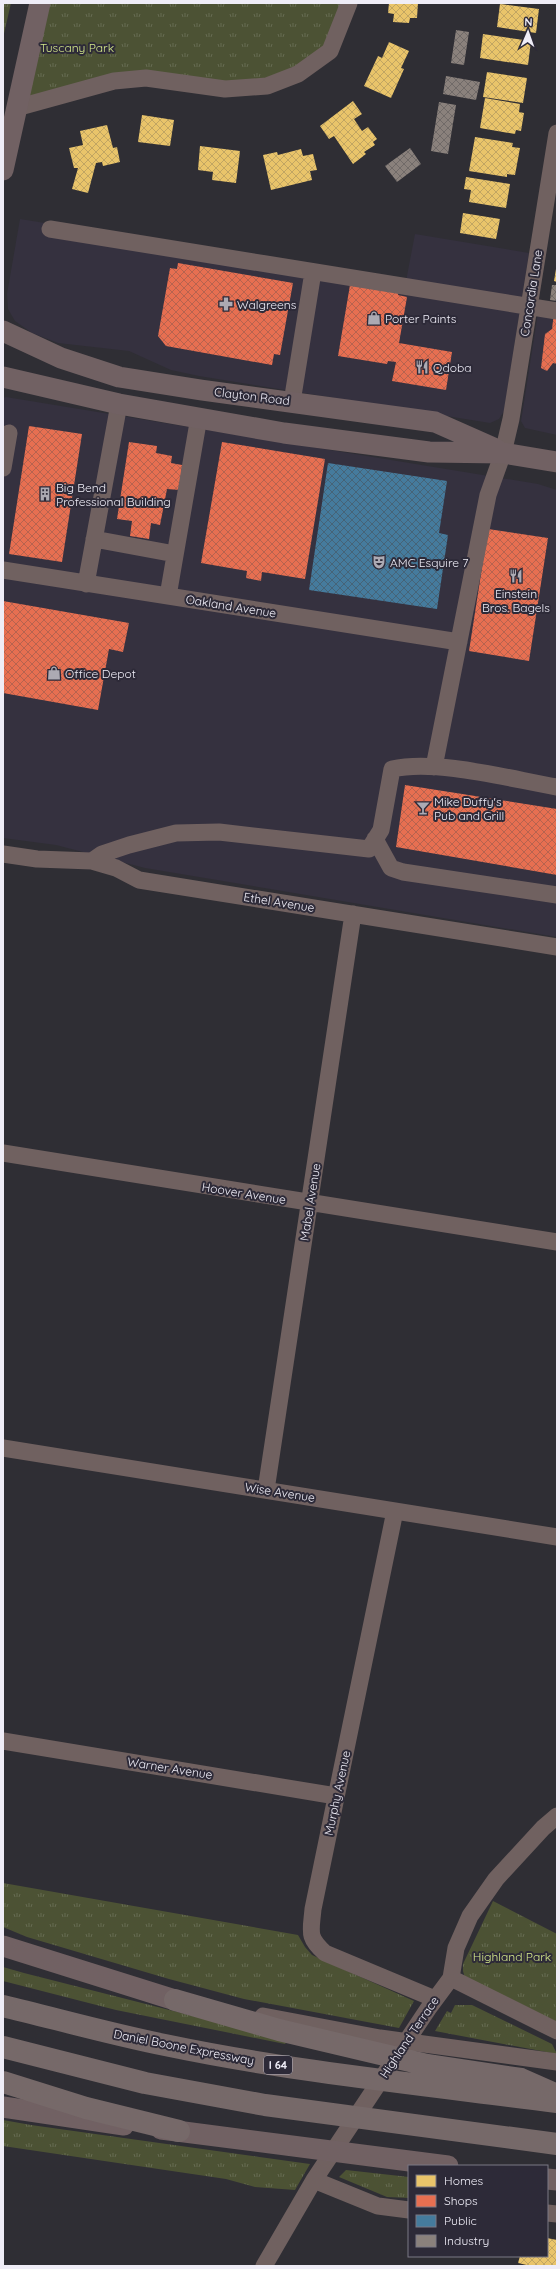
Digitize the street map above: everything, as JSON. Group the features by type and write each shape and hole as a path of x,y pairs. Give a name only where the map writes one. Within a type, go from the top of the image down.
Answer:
{"highway":[{"path":"175,2000 279,2030 427,2065 521,2079 557,2095"},
{"name":"Daniel Boone Expressway","path":"3,2006 112,2033 226,2056 309,2070 557,2102"},
{"path":"3,2047 145,2082 257,2104 557,2144"},
{"path":"3,2082 86,2108 179,2131"}],"main road":[{"path":"3,170 40,3"},
{"name":"Clayton Road","path":"3,331 61,358 119,376 435,422 503,453"},
{"name":"Clayton Road","path":"3,377 118,404 284,433 429,452 503,453 557,462"},
{"path":"3,1946 175,2000"},
{"path":"3,2107 84,2120 440,2165"}],"street":[{"path":"16,108 114,81 146,78 225,88 267,86 298,74 330,51 349,3"},
{"name":"Concordia Lane","path":"434,767 488,495 503,453 511,419 529,307 554,172 557,133"},
{"path":"50,229 557,311"},
{"path":"292,402 313,272"},
{"path":"86,584 118,404"},
{"path":"168,596 199,417"},
{"path":"3,468 9,433"},
{"path":"94,539 175,554"},
{"name":"Oakland Avenue","path":"3,570 459,642"},
{"path":"92,861 102,854 129,844 176,834 219,832 369,849 381,830 392,769 408,765 434,767 557,787"},
{"path":"375,839 391,868 403,872 557,895"},
{"name":"Ethel Avenue","path":"3,854 37,859 92,861 116,868 139,880 557,947"},
{"name":"Mabel Avenue","path":"266,1490 353,914"},
{"name":"Hoover Avenue","path":"3,1153 310,1204 557,1242"},
{"name":"Wise Avenue","path":"3,1448 557,1537"},
{"name":"Murphy Avenue","path":"395,1512 313,1909 311,1932 313,1943 325,1953 431,2004"},
{"name":"Warner Avenue","path":"3,1741 336,1796"},
{"name":"Highland Terrace","path":"264,2266 314,2180 431,2004 451,1978 456,1948 470,1916 496,1879 543,1828 557,1816"},
{"path":"451,1978 557,2031"},
{"path":"175,2000 380,2038 557,2062"},
{"path":"314,2180 378,2206 408,2210"}],"shaded area":[{"path":"20,219 406,281 415,234 529,253 504,411 499,419 490,423 199,376 171,370 129,351 58,343 32,333 15,321 8,309 7,294"},
{"path":"538,313 557,316 557,435 525,428 521,421"},
{"path":"6,397 538,484 557,490 557,937 145,868 56,845 3,838 3,398"}],"green space":[{"path":"3,3 11,3 3,38"},
{"name":"Tuscany Park","path":"40,3 349,3 330,51 267,86 146,78 16,108"},
{"path":"3,1883 298,1935 312,1955 414,2001 399,2028 244,1999 169,1979 27,1937 3,1927"},
{"name":"Highland Park","path":"493,1901 557,1934 557,2022 465,1978 463,1964"},
{"path":"3,1967 288,2040 285,2044 116,2010 3,1981"},
{"path":"455,2005 472,2005 552,2044 557,2054 435,2031 447,2011 451,2013"},
{"path":"3,2120 310,2164 295,2190 255,2187 226,2179 3,2146"},
{"path":"346,2170 408,2177 408,2198 387,2197 339,2177"}],"building: Homes":[{"path":"389,3 418,3 417,18 410,18 409,23 393,22 394,14 388,13"},
{"path":"500,4 539,9 536,33 497,27"},
{"path":"483,34 531,41 528,65 480,58"},
{"path":"389,42 409,51 401,68 404,69 391,98 364,86 378,56 382,58"},
{"path":"487,72 527,78 523,103 483,97"},
{"path":"485,98 520,104 519,112 524,113 521,131 516,130 515,134 480,128"},
{"path":"353,101 362,114 354,119 362,131 368,127 377,139 373,142 375,145 364,152 366,154 353,164 334,136 329,139 320,126"},
{"path":"142,115 174,120 170,146 138,142"},
{"path":"107,125 113,148 117,147 120,162 103,166 102,162 96,163 88,193 72,189 78,168 74,168 69,148 83,145 80,131"},
{"path":"475,137 513,143 512,147 520,148 515,175 507,174 507,177 469,171"},
{"path":"200,146 240,151 236,183 212,180 213,172 198,170"},
{"path":"301,149 303,156 313,154 317,170 310,171 312,180 271,190 263,155 277,152 278,155"},
{"path":"466,177 510,184 506,208 469,202 471,190 464,189"},
{"path":"463,213 500,219 496,239 460,233"},
{"path":"557,269 557,282 554,281"},
{"path":"548,2238 557,2240 557,2266 531,2266 518,2263 520,2257 548,2257"}],"building: Shops":[{"name":"Walgreens","path":"178,263 293,283 280,355 274,354 272,365 166,346 158,336 170,268 177,269"},
{"name":"Porter Paints","path":"351,279 399,290 398,295 407,297 399,343 452,352 446,390 392,381 396,362 388,361 387,364 338,356"},
{"path":"554,313 557,314 557,364 553,363 547,371 541,368 545,334 552,329"},
{"name":"Big Bend Professional Building","path":"29,426 82,434 62,562 9,554"},
{"path":"129,442 157,446 156,453 172,456 171,463 182,465 180,490 167,489 160,525 151,523 149,539 130,536 132,521 117,519"},
{"path":"222,442 325,459 305,579 262,572 261,581 246,578 247,571 201,563"},
{"path":"488,529 548,538 529,661 469,651"},
{"name":"Office Depot","path":"3,601 129,623 123,652 109,649 98,710 3,693"},
{"path":"405,785 557,809 557,875 396,847"}],"building: Public":[{"name":"AMC Esquire 7","path":"328,463 447,481 439,533 448,535 437,609 309,590"}],"building: Industry":[{"path":"456,30 469,32 464,65 451,63"},
{"path":"446,76 480,82 476,100 443,94"},
{"path":"439,102 456,105 448,154 431,151"},
{"path":"410,148 421,164 397,182 385,166"},
{"path":"552,285 557,285 557,301 550,300"}],"place":[{"name":"Walgreens","path":"226,304"},
{"name":"Porter Paints","path":"374,318"},
{"name":"Qdoba","path":"422,367"},
{"name":"Big Bend Professional Building","path":"45,494"},
{"name":"AMC Esquire 7","path":"379,562"},
{"name":"Einstein Bros. Bagels","path":"516,576"},
{"name":"Office Depot","path":"54,673"},
{"name":"Mike Duffy's Pub and Grill","path":"423,808"}]}
